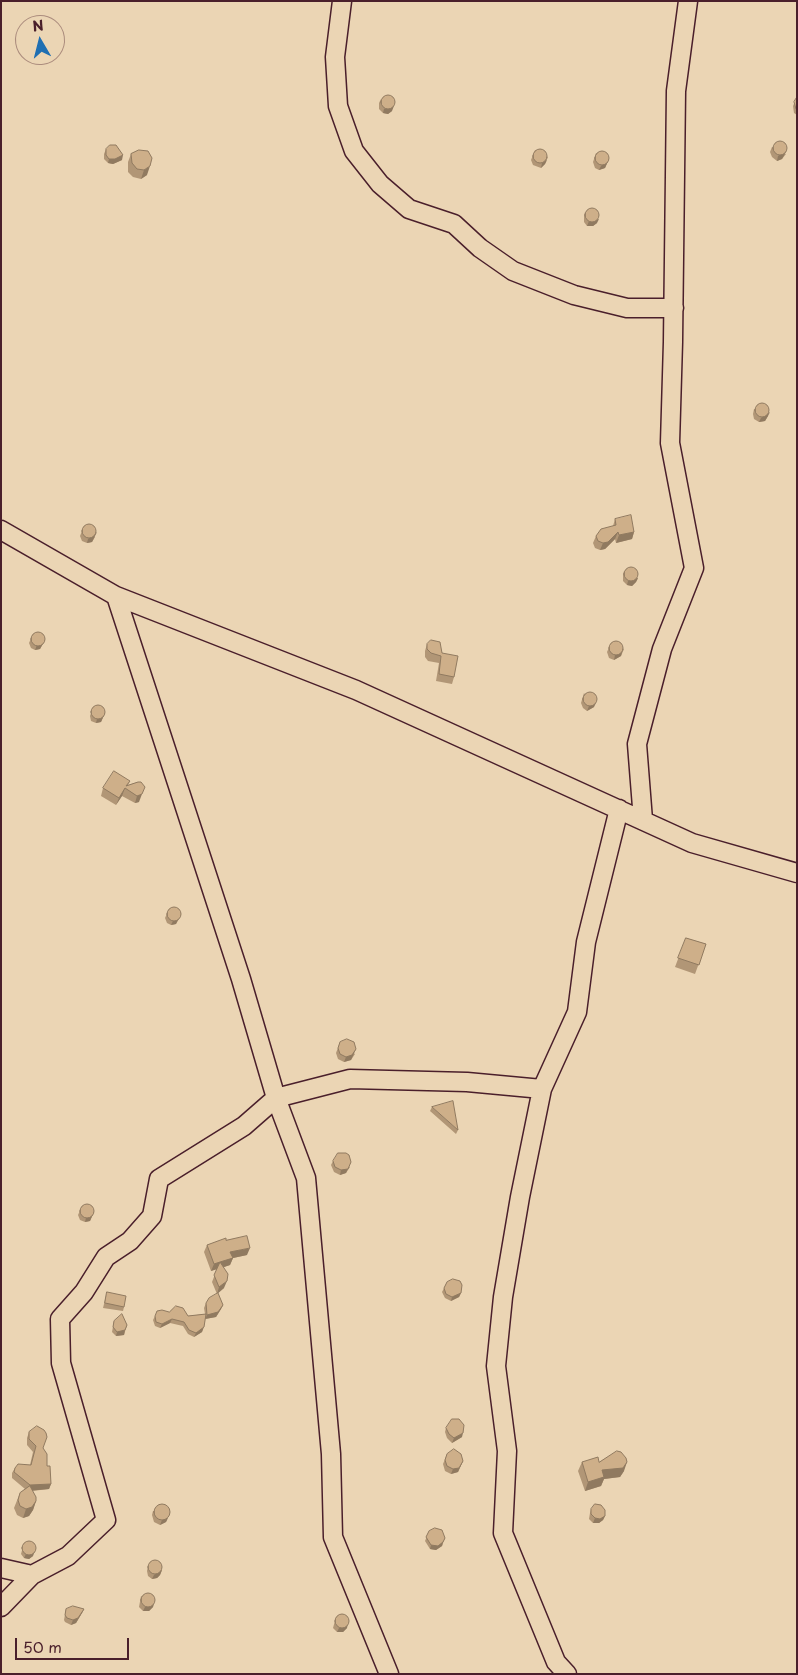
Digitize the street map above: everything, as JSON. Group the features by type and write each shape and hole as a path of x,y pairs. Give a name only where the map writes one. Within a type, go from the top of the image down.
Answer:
{"street":[{"path":"342,1 335,57 338,106 354,151 380,184 409,209 454,224 480,248 513,271 574,295 626,308 674,308"},
{"path":"643,820 637,744 662,648 694,568 670,443 674,308 676,91 688,1"},
{"path":"1,530 116,596 356,690 692,843 797,873"},
{"path":"116,596 241,979 276,1098 306,1178 332,1454 333,1537 389,1674"},
{"path":"567,1674 556,1662 503,1533 507,1451 496,1366 503,1297 520,1197 542,1089 577,1012 586,942 619,809"},
{"path":"1,1607 32,1575 68,1556 106,1520 61,1363 60,1319 84,1292 106,1257 130,1241 152,1216 159,1179 244,1126 276,1098 350,1079 467,1082 542,1089"},
{"path":"1,1568 32,1575"}],"building":[{"path":"385,95 391,95 395,102 391,109 385,109 381,105 381,99"},
{"path":"797,97 797,109 796,109 794,102"},
{"path":"777,141 783,141 787,148 783,155 777,155 773,151 773,145"},
{"path":"110,145 116,145 123,155 115,159 109,159 106,155 106,149"},
{"path":"537,149 543,149 547,156 543,163 537,163 533,159 533,153"},
{"path":"139,150 148,151 152,158 150,166 144,170 137,169 132,163 131,154"},
{"path":"599,151 605,151 609,158 605,165 599,165 595,161 595,155"},
{"path":"589,208 595,208 599,215 595,222 589,222 585,218 585,212"},
{"path":"759,403 765,403 769,410 765,417 759,417 755,413 755,407"},
{"path":"631,515 634,532 619,535 618,532 608,542 598,541 596,536 601,529 616,525 615,519"},
{"path":"86,524 92,524 96,531 92,538 86,538 82,534 82,528"},
{"path":"628,567 634,567 638,574 634,581 628,581 624,577 624,571"},
{"path":"38,632 43,634 45,639 43,644 38,646 33,644 31,639 33,634"},
{"path":"431,640 440,642 442,653 458,656 454,677 439,674 441,656 431,653 427,649 427,644"},
{"path":"613,641 619,641 623,648 619,655 613,655 609,651 609,645"},
{"path":"587,692 593,692 597,699 593,706 587,706 583,702 583,696"},
{"path":"98,705 103,707 105,712 103,717 98,719 93,717 91,712 93,707"},
{"path":"114,771 130,781 126,786 141,782 145,787 142,794 137,796 125,788 119,798 103,788"},
{"path":"174,907 179,909 181,914 179,919 174,921 169,919 167,914 169,909"},
{"path":"686,938 706,944 699,965 678,958"},
{"path":"347,1039 354,1042 356,1049 352,1055 346,1057 340,1054 338,1048 340,1042"},
{"path":"453,1101 458,1130 432,1107"},
{"path":"338,1153 349,1155 351,1162 348,1169 341,1170 335,1167 333,1161"},
{"path":"87,1204 92,1206 94,1211 92,1216 87,1218 82,1216 80,1211 82,1206"},
{"path":"247,1236 250,1248 230,1252 233,1258 214,1264 207,1245 226,1238 226,1240"},
{"path":"220,1262 228,1274 227,1281 219,1287 214,1275"},
{"path":"453,1279 460,1281 462,1285 461,1293 452,1297 446,1294 444,1288 447,1282"},
{"path":"107,1292 126,1296 124,1307 105,1303"},
{"path":"218,1293 223,1305 218,1312 207,1315 206,1303 209,1298"},
{"path":"176,1306 183,1308 188,1316 206,1314 204,1327 196,1333 189,1330 184,1322 172,1319 162,1324 156,1322 155,1316 157,1311 169,1312"},
{"path":"122,1314 127,1325 125,1330 117,1332 113,1327 114,1321"},
{"path":"452,1419 459,1419 464,1425 463,1433 454,1438 446,1428"},
{"path":"37,1426 44,1430 47,1437 43,1448 47,1454 47,1466 50,1466 51,1484 30,1485 14,1472 18,1464 31,1465 36,1446 29,1439 29,1432"},
{"path":"454,1449 461,1454 463,1461 459,1468 453,1469 447,1466 445,1460 447,1454"},
{"path":"617,1451 621,1452 626,1458 627,1462 623,1468 602,1470 604,1477 588,1482 582,1462 598,1457 599,1462"},
{"path":"30,1486 36,1501 32,1507 26,1509 20,1506 18,1500 20,1493"},
{"path":"159,1504 165,1504 170,1509 168,1518 159,1520 154,1515 154,1509"},
{"path":"595,1504 601,1505 605,1510 605,1516 600,1519 595,1518 591,1514 591,1509"},
{"path":"435,1528 442,1530 445,1538 438,1546 431,1545 426,1537 429,1531"},
{"path":"29,1541 34,1543 36,1548 34,1553 29,1555 24,1553 22,1548 24,1543"},
{"path":"155,1560 160,1562 162,1567 160,1572 155,1574 150,1572 148,1567 150,1562"},
{"path":"148,1593 153,1595 155,1600 153,1605 148,1607 143,1605 141,1600 143,1595"},
{"path":"73,1606 84,1609 78,1618 73,1620 65,1615 66,1609"},
{"path":"342,1614 347,1616 349,1621 347,1626 342,1628 337,1626 335,1621 337,1616"}]}
